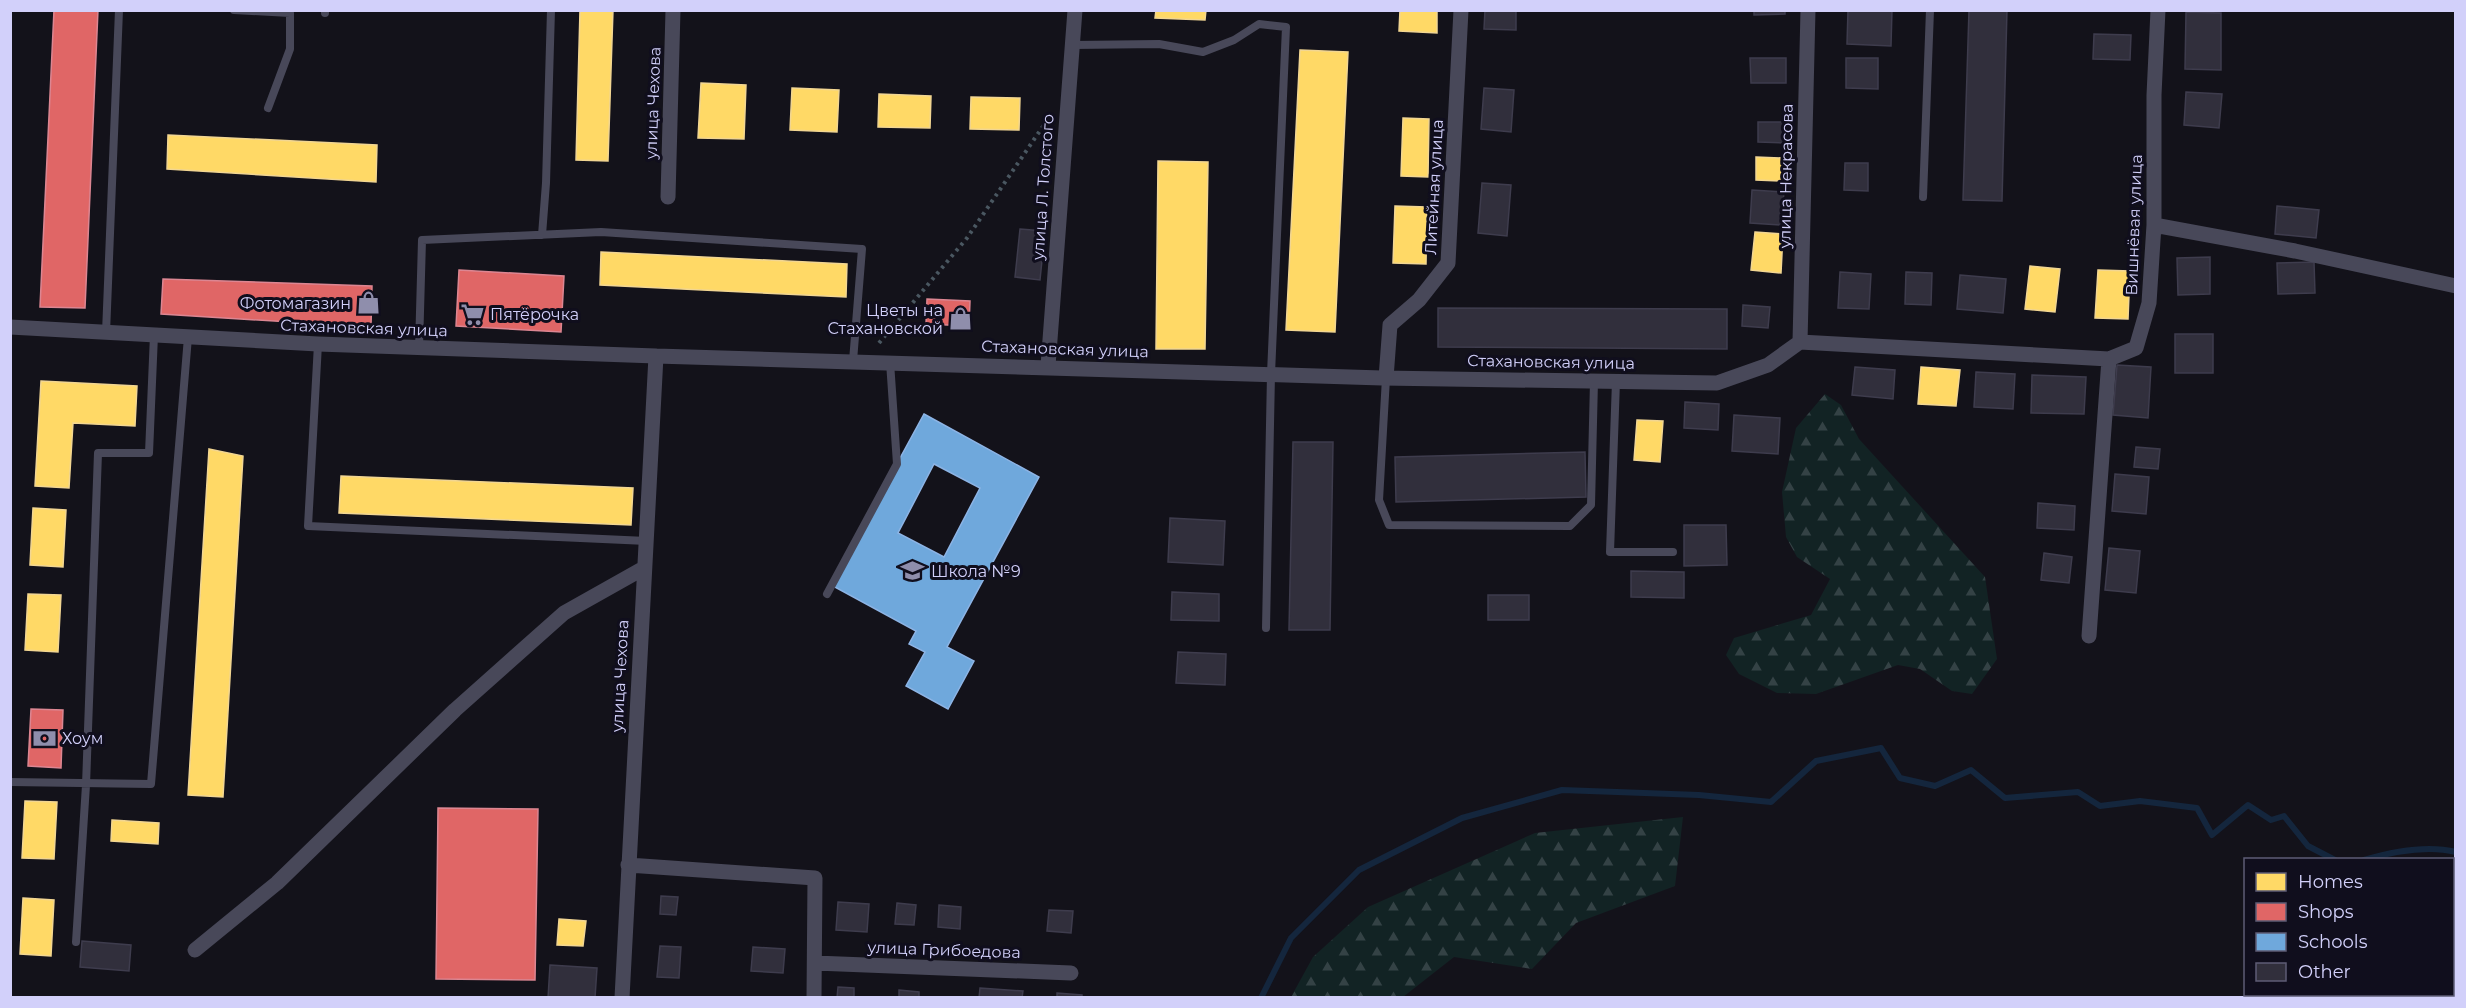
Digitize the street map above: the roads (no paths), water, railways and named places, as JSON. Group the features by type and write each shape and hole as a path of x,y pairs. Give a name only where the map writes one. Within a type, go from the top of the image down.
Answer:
{"street":[{"name":"улица Чехова","path":"668,197 673,10"},
{"name":"улица Л. Толстого","path":"1048,366 1075,10"},
{"name":"Литейная улица","path":"1386,378 1390,325 1419,300 1448,263 1461,10"},
{"name":"улица Некрасова","path":"1800,342 1808,10"},
{"name":"Вишнёвая улица","path":"2109,359 2136,348 2150,303 2154,225 2154,95 2158,10"},
{"path":"2154,225 2295,251 2456,286"},
{"name":"Стахановская улица","path":"10,327 318,344 656,357 1048,366 1386,378 1594,381 1717,382 1768,364 1800,342"},
{"path":"1800,342 2109,359 2089,636"},
{"name":"улица Чехова","path":"622,998 656,357"},
{"path":"195,950 277,883 454,710 564,613 644,568"},
{"path":"628,865 815,878 814,998"},
{"name":"улица Грибоедова","path":"815,963 1071,973"}],"lane":[{"path":"106,333 120,10"},
{"path":"234,10 290,13 290,49 268,108"},
{"path":"542,235 546,183 551,10"},
{"path":"1923,197 1930,10"},
{"path":"1072,45 1159,44 1203,52 1234,40 1259,24 1286,27 1270,374 1266,628"},
{"path":"419,348 422,240 601,232 862,249 853,361"},
{"path":"76,942 86,785 98,453 149,453 154,335"},
{"path":"10,783 151,784 188,337"},
{"path":"318,344 309,526 647,541"},
{"path":"827,594 897,464 890,362"},
{"path":"1386,378 1379,500 1389,525 1569,526 1591,505 1594,381"},
{"path":"1616,381 1610,552 1673,552"}],"waterway":[{"path":"1261,998 1291,938 1359,870 1462,818 1562,790 1699,795 1771,802 1816,761 1881,748 1900,778 1935,786 1971,770 2005,798 2078,792 2100,806 2140,801 2197,808 2212,835 2248,805 2271,820 2284,816 2308,846 2331,858"},
{"path":"2371,858 2410,850 2434,849 2456,852"}],"place":[{"name":"Фотомагазин","path":"369,303"},
{"name":"Пятёрочка","path":"472,314"},
{"name":"Цветы на Стахановской","path":"961,319"},
{"name":"Школа №9","path":"913,571"},
{"name":"Хоум","path":"44,738"}]}
